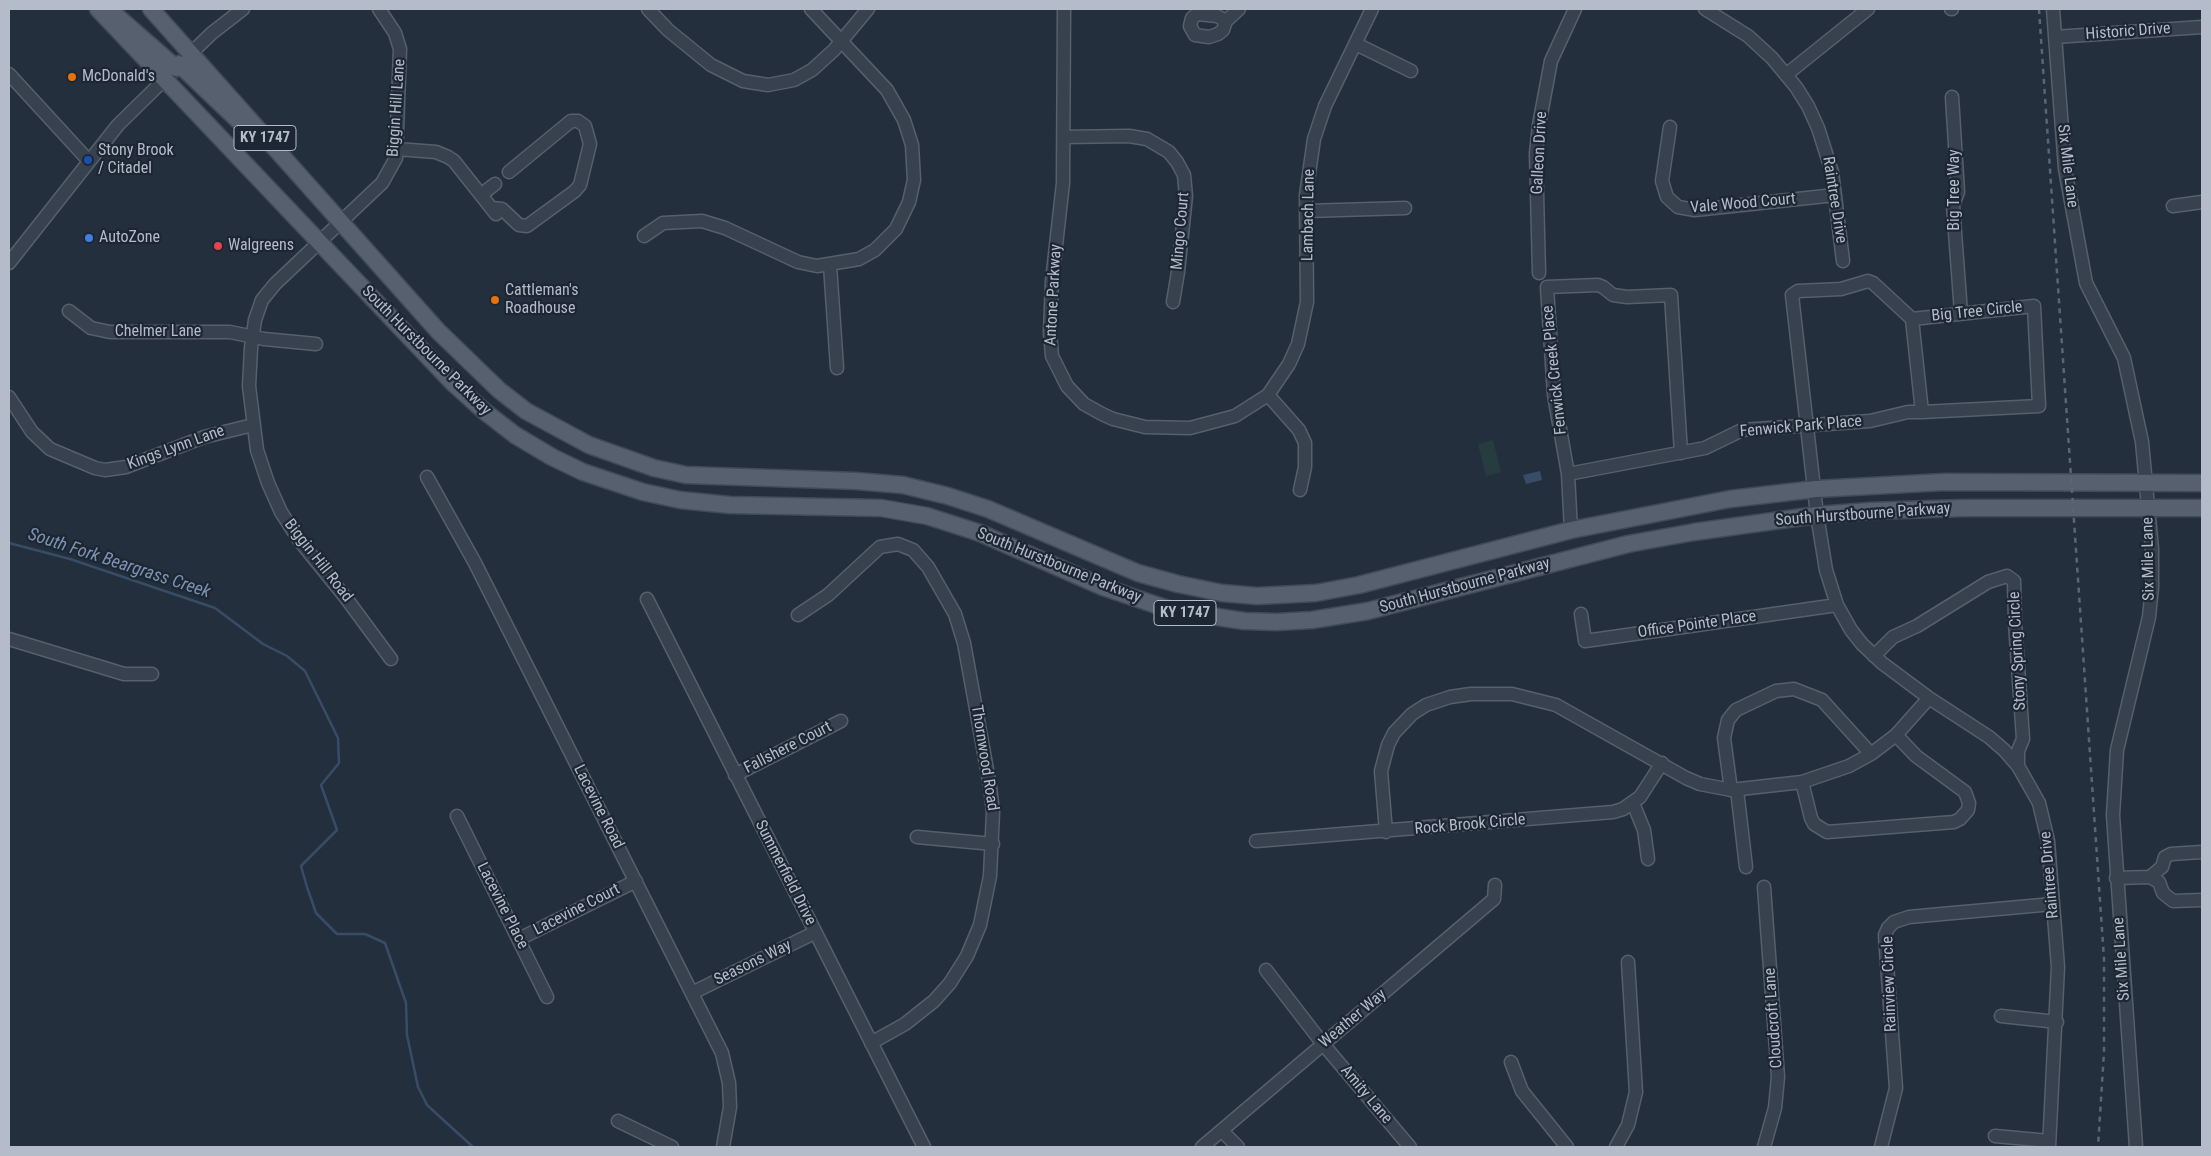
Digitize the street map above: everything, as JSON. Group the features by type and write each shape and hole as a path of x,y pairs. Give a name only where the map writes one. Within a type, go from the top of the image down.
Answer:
{"main road":[{"name":"South Hurstbourne Parkway","path":"98,9 453,383 484,411 515,435 583,472 643,492 680,500 730,504 880,508 927,516 980,533 1103,587 1180,612 1244,621 1277,622 1336,617 1368,611 1628,544 1694,532 1817,515 1955,508 2148,506 2202,508"},
{"path":"108,9 178,66 294,169"},
{"name":"South Hurstbourne Parkway","path":"152,9 438,332 499,390 526,411 589,445 654,468 704,476 856,481 902,485 988,508 1138,573 1222,593 1257,596 1316,593 1358,585 1571,530 1730,500 1816,489 1944,482 2202,483"}],"street":[{"path":"9,263 88,160 118,125 191,52 243,9"},
{"name":"Biggin Hill Lane","path":"341,221 388,174 396,158 400,49 395,33 379,9"},
{"path":"648,9 668,30 711,65 733,78 759,84 777,85 803,76 825,58 868,9"},
{"path":"644,236 663,223 702,221 713,223 798,262 817,266 859,259 875,250 890,237 910,202 914,170 909,133 894,100 879,80 811,9"},
{"name":"Antone Parkway","path":"1064,9 1063,183 1053,274 1050,332 1052,356 1066,386 1084,404 1102,414 1131,424 1156,428 1190,428 1219,422 1247,410 1268,395"},
{"path":"1226,21 1239,9"},
{"name":"Lambach Lane","path":"1268,395 1291,361 1303,325 1308,283 1307,173 1314,139 1325,106 1372,9"},
{"name":"Galleon Drive","path":"1539,273 1536,153 1539,125 1551,61 1575,9"},
{"name":"Raintree Drive","path":"1705,9 1748,36 1786,74 1808,106 1828,157 1835,195 1843,261"},
{"path":"1786,74 1868,9"},
{"name":"Six Mile Lane","path":"2053,9 2065,169 2086,283 2124,358 2142,442 2148,506 2152,587 2142,650 2115,769 2113,815 2136,1147"},
{"name":"Historic Drive","path":"2055,37 2202,27"},
{"path":"1356,44 1411,71"},
{"path":"9,74 88,160"},
{"name":"Big Tree Way","path":"1952,97 1958,192 1953,206 1961,313"},
{"path":"397,149 436,152 448,157 482,194 494,212 502,209 519,225 527,226 575,191 580,185 590,144 585,126 578,121 571,121 509,172"},
{"name":"Vale Wood Court","path":"1670,128 1662,180 1667,197 1678,207 1695,210 1835,195"},
{"name":"Mingo Court","path":"1064,137 1128,136 1147,139 1169,152 1177,162 1184,175 1186,196 1178,272 1172,302"},
{"path":"482,194 495,184"},
{"path":"2173,206 2202,202"},
{"path":"1306,211 1405,208"},
{"name":"Biggin Hill Road","path":"341,221 320,244 275,284 262,300 253,336 249,386 253,425 268,483 288,524 391,660"},
{"path":"830,265 837,368"},
{"name":"Raintree Drive","path":"1912,319 1873,283 1868,282 1841,289 1795,292 1792,295 1816,489 1817,515 1826,570 1837,605 1851,630 1874,656 1929,698 1989,737 2018,766 2031,787 2045,823 2058,967 2057,1022 2049,1144"},
{"name":"Fenwick Creek Place","path":"1571,530 1568,474 1554,395 1547,287 1598,285 1612,295 1628,297 1671,295 1681,453"},
{"name":"Big Tree Circle","path":"1922,412 1912,319 2034,306 2039,406"},
{"name":"Chelmer Lane","path":"69,311 91,328 110,332 230,332 316,344"},
{"path":"1268,395 1299,430 1305,443 1305,467 1300,490"},
{"name":"Kings Lynn Lane","path":"9,397 32,432 50,449 95,468 105,470 126,467 204,437 253,425"},
{"name":"Fenwick Park Place","path":"1568,474 1705,448 1742,430 1870,421 1908,412 2039,406"},
{"name":"Lacevine Road","path":"427,477 474,563 722,1053 726,1066 730,1107 723,1147"},
{"name":"Thornwood Road","path":"798,615 828,595 877,550 892,544 906,546 913,550 938,582 955,614 964,644 990,786 993,844 985,906 967,956 950,983 934,1001 905,1024 871,1043"},
{"name":"Stony Spring Circle","path":"1874,656 1893,637 1917,626 1988,582 2007,576 2014,581 2023,739 2018,751 2018,766"},
{"name":"Summerfield Drive","path":"647,599 814,933 924,1147"},
{"name":"Office Pointe Place","path":"1581,614 1585,641 1837,605"},
{"path":"9,638 124,674 152,674"},
{"path":"1746,867 1724,738 1728,720 1736,710 1776,691 1794,689 1822,700 1871,754"},
{"path":"1386,832 1381,771 1388,744 1394,733 1412,714 1426,705 1450,697 1471,694 1512,694 1556,705 1700,784 1734,790 1802,782 1830,774 1871,754 1896,735 1929,698"},
{"name":"Fallshere Court","path":"735,774 841,721"},
{"path":"1802,782 1810,818 1814,824 1827,832 1954,822 1960,819 1968,810 1969,803 1965,792 1916,756 1896,735"},
{"name":"Rock Brook Circle","path":"1256,841 1386,832 1612,812 1633,803 1645,791 1662,763"},
{"path":"1633,803 1644,830 1648,859"},
{"name":"Lacevine Place","path":"457,816 547,996"},
{"path":"917,837 993,844"},
{"path":"2150,877 2162,867 2165,857 2172,854 2202,852"},
{"path":"2116,878 2150,877 2159,882 2163,893 2173,901 2202,900"},
{"name":"Lacevine Court","path":"518,939 636,881"},
{"name":"Weather Way","path":"1202,1147 1494,899 1496,885"},
{"name":"Cloudcroft Lane","path":"1764,888 1778,1085 1775,1108 1764,1147"},
{"name":"Rainview Circle","path":"1881,1147 1896,1088 1885,935 1888,928 1894,922 1909,916 2053,904"},
{"name":"Seasons Way","path":"692,993 814,933"},
{"path":"1616,1147 1628,1125 1636,1092 1628,962"},
{"name":"Amity Lane","path":"1266,970 1323,1044 1410,1147"},
{"path":"2001,1016 2057,1022"},
{"path":"1511,1062 1522,1091 1567,1147"},
{"path":"618,1120 672,1147"},
{"path":"1222,1131 1238,1147"},
{"path":"1995,1136 2049,1144"}],"green space":[{"path":"1493,440 1501,472 1486,476 1478,444"}],"water":[{"path":"1540,471 1542,480 1526,484 1523,475"}],"waterway":[{"name":"South Fork Beargrass Creek","path":"9,543 70,559 215,608 263,644 287,656 305,671 338,738 339,763 321,785 337,830 301,866 316,913 337,934 365,934 385,943 406,1003 407,1035 418,1087 427,1105 473,1147"}],"railway":[{"path":"2039,9 2104,959 2104,1052 2098,1147"}],"place":[{"name":"McDonald's","path":"72,77"},
{"name":"Stony Brook / Citadel","path":"88,160"},
{"name":"AutoZone","path":"89,238"},
{"name":"Walgreens","path":"218,246"},
{"name":"Cattleman's Roadhouse","path":"495,300"}]}
